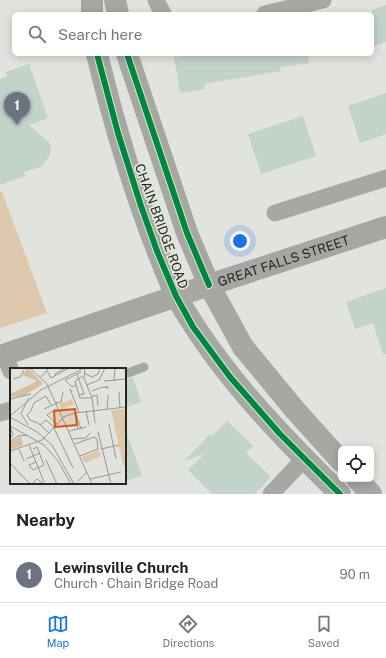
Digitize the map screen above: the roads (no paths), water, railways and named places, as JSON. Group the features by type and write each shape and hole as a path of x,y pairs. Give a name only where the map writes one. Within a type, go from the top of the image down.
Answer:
{"main road":[{"path":"92,0 92,12"},
{"name":"CHAIN BRIDGE ROAD","path":"97,56 107,96 136,191 157,251 176,296"},
{"name":"CHAIN BRIDGE ROAD","path":"128,56 187,233 209,285"},
{"name":"GREAT FALLS STREET","path":"5,361 176,296 386,227"}],"street":[{"path":"156,0 162,12"},
{"path":"273,12 323,0"},
{"path":"275,214 386,178"},
{"name":"CHAIN BRIDGE ROAD","path":"209,285 243,347 295,410 338,458"},
{"name":"CHAIN BRIDGE ROAD","path":"176,296 194,327 230,377 254,405 340,494"},
{"path":"0,413 10,410"},
{"path":"271,494 304,458"},
{"path":"360,482 371,494"}],"lane":[{"path":"126,374 144,368"}],"place":[{"name":"Lewinsville Church","path":"17,125"}]}
